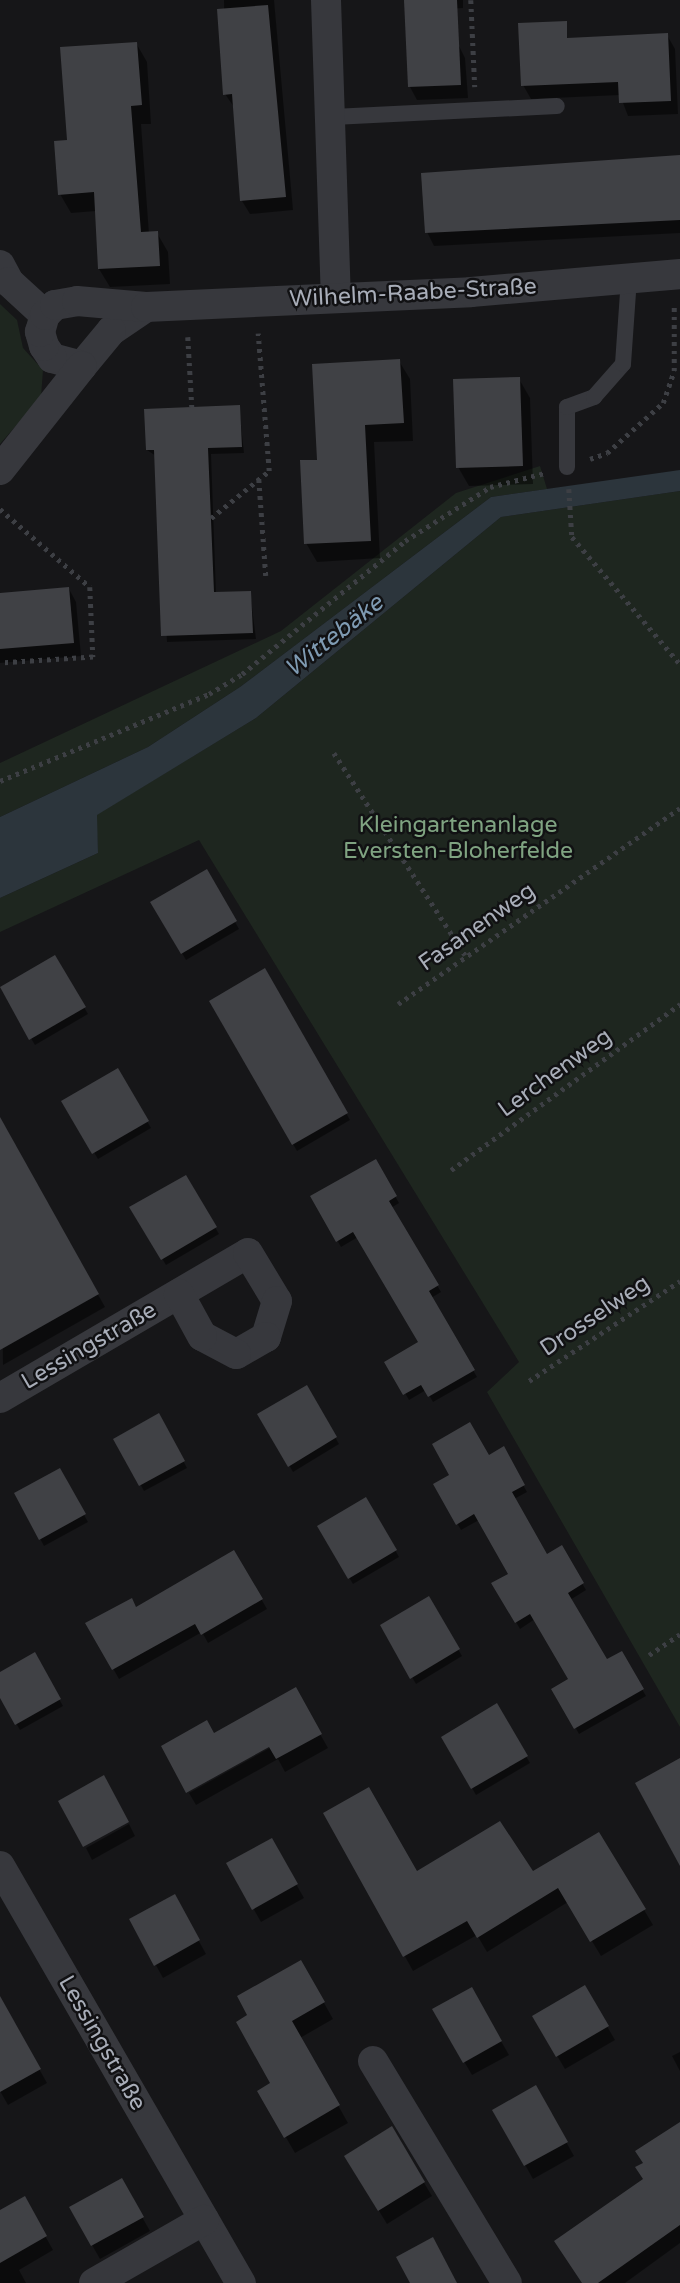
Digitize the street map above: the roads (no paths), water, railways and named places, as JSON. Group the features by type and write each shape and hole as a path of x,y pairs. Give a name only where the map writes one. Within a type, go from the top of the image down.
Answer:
{"street":[{"path":"326,0 333,117 336,297"},
{"path":"0,265 9,282 45,315 40,332 52,358 82,366"},
{"name":"Wilhelm-Raabe-Straße","path":"45,315 55,305 77,302 146,307 471,292 677,275"},
{"path":"0,470 111,331 146,307"},
{"name":"Lessingstraße","path":"0,1398 179,1294"},
{"name":"Lessingstraße","path":"0,1866 241,2283"},
{"path":"373,2061 507,2283"},
{"path":"94,2283 204,2220"}],"lane":[{"path":"333,117 557,106"},
{"path":"568,475 567,407 594,397 623,364 629,279"}],"water":[{"name":"Wittebäke","path":"680,470 680,491 501,517 256,718 97,815 98,853 0,898 0,817 148,747 240,687 491,497"}],"park label":[{"name":"Kleingartenanlage Eversten-Bloherfelde","path":"458,838"}]}
